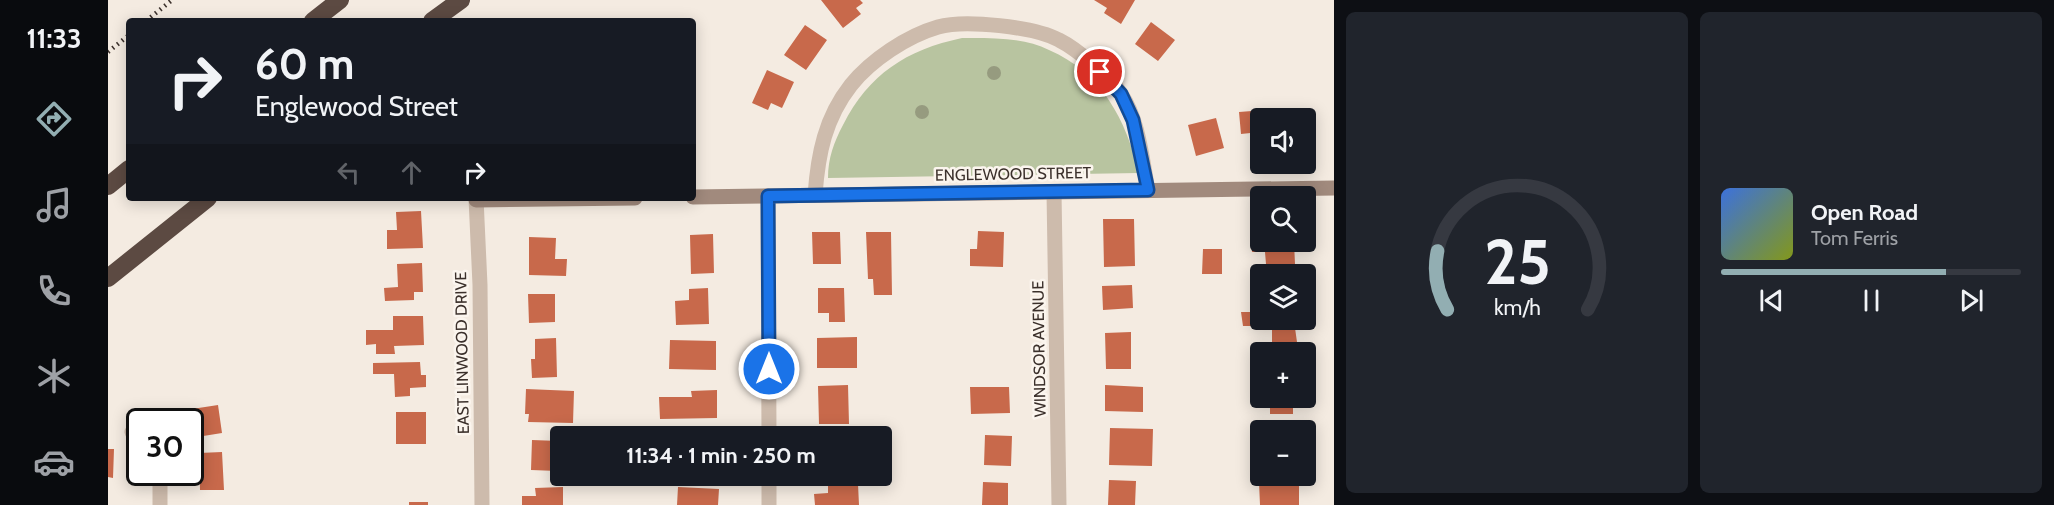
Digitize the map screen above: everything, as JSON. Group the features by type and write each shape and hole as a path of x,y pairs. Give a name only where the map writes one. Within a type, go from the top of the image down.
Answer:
{"highway":[{"path":"318,18 340,0"},
{"path":"436,18 461,0"},
{"path":"108,186 126,171"},
{"path":"108,278 204,201"}],"street":[{"path":"814,195 817,160 824,132 851,85 868,66 903,43 939,27 977,25 1026,29 1060,40 1100,72 1121,94 1133,120 1148,190"},
{"name":"ENGLEWOOD STREET","path":"696,197 1334,188"},
{"name":"WINDSOR AVENUE","path":"1054,192 1059,505"},
{"path":"768,196 769,426"},
{"name":"EAST LINWOOD DRIVE","path":"476,201 480,285 482,505"},
{"path":"160,486 160,505"},
{"path":"769,486 769,505"}],"green space":[{"path":"962,38 1006,39 1028,43 1049,50 1084,71 1109,100 1119,117 1134,153 1139,173 828,178 830,157 840,131 853,107 877,78 891,67 923,49"}],"building":[{"path":"821,0 860,0 863,3 856,8 861,14 843,28"},
{"path":"1094,0 1135,0 1121,24 1104,13 1107,8"},
{"path":"1151,22 1175,40 1158,61 1135,44"},
{"path":"805,25 827,40 806,70 784,55"},
{"path":"767,70 794,82 782,108 771,103 768,110 752,103"},
{"path":"1250,111 1250,133 1241,134 1239,112"},
{"path":"1216,118 1224,148 1196,156 1188,125"},
{"path":"421,211 423,248 387,249 387,230 397,230 396,212"},
{"path":"1103,219 1134,219 1135,266 1104,267"},
{"path":"978,231 1004,232 1003,267 970,266 970,249 977,249"},
{"path":"812,232 840,232 841,264 813,264"},
{"path":"866,232 891,232 892,295 874,295 873,279 868,279"},
{"path":"713,234 714,273 691,274 690,235"},
{"path":"529,237 556,238 555,259 567,259 566,276 529,275"},
{"path":"1203,249 1222,249 1222,274 1202,274"},
{"path":"1265,252 1294,252 1295,264 1266,264"},
{"path":"422,263 423,292 414,292 414,300 385,301 384,288 398,287 397,264"},
{"path":"1132,285 1133,308 1103,310 1102,286"},
{"path":"708,288 709,324 676,325 675,301 689,300 689,289"},
{"path":"818,288 844,288 845,322 829,322 829,313 818,313"},
{"path":"528,294 555,294 555,322 529,323"},
{"path":"1241,312 1250,312 1250,326 1243,326"},
{"path":"393,316 423,316 424,345 394,346 395,354 376,354 376,344 366,345 366,330 393,330"},
{"path":"1272,330 1295,330 1297,342 1272,342"},
{"path":"1131,332 1131,369 1106,369 1105,333"},
{"path":"857,337 857,368 817,368 817,338"},
{"path":"556,338 557,377 532,378 531,359 535,359 535,339"},
{"path":"670,340 716,341 716,370 669,369"},
{"path":"420,362 421,375 426,375 426,387 410,388 410,396 395,397 394,374 373,374 373,363"},
{"path":"848,385 849,424 819,424 818,386"},
{"path":"1105,385 1143,387 1143,412 1105,411"},
{"path":"970,387 1009,387 1010,413 971,414"},
{"path":"526,389 574,391 573,423 528,422 529,414 525,414"},
{"path":"717,390 717,418 660,419 659,397 692,397 691,391"},
{"path":"218,405 222,433 204,436 204,408 198,408"},
{"path":"1270,408 1293,408 1293,414 1270,414"},
{"path":"396,412 426,412 426,444 396,444"},
{"path":"1110,428 1153,429 1152,466 1109,465"},
{"path":"985,435 1012,436 1011,466 984,465"},
{"path":"532,440 550,441 550,471 531,470"},
{"path":"108,449 114,449 113,478 108,477"},
{"path":"222,452 224,490 200,490 200,486 204,486 204,453"},
{"path":"1109,480 1136,481 1135,505 1108,505"},
{"path":"983,482 1008,483 1008,505 982,505"},
{"path":"828,486 858,486 859,505 815,505 814,494 828,493"},
{"path":"1259,486 1299,486 1299,505 1260,505"},
{"path":"563,487 563,505 522,505 522,496 536,496 535,488"},
{"path":"678,487 719,489 718,505 677,505"},
{"path":"409,502 428,502 428,505 409,505"}],"railway":[{"path":"150,18 172,0"},
{"path":"108,52 126,37"}],"route":[{"path":"769,369 768,196 1148,190 1133,120 1121,94 1100,72"}]}
